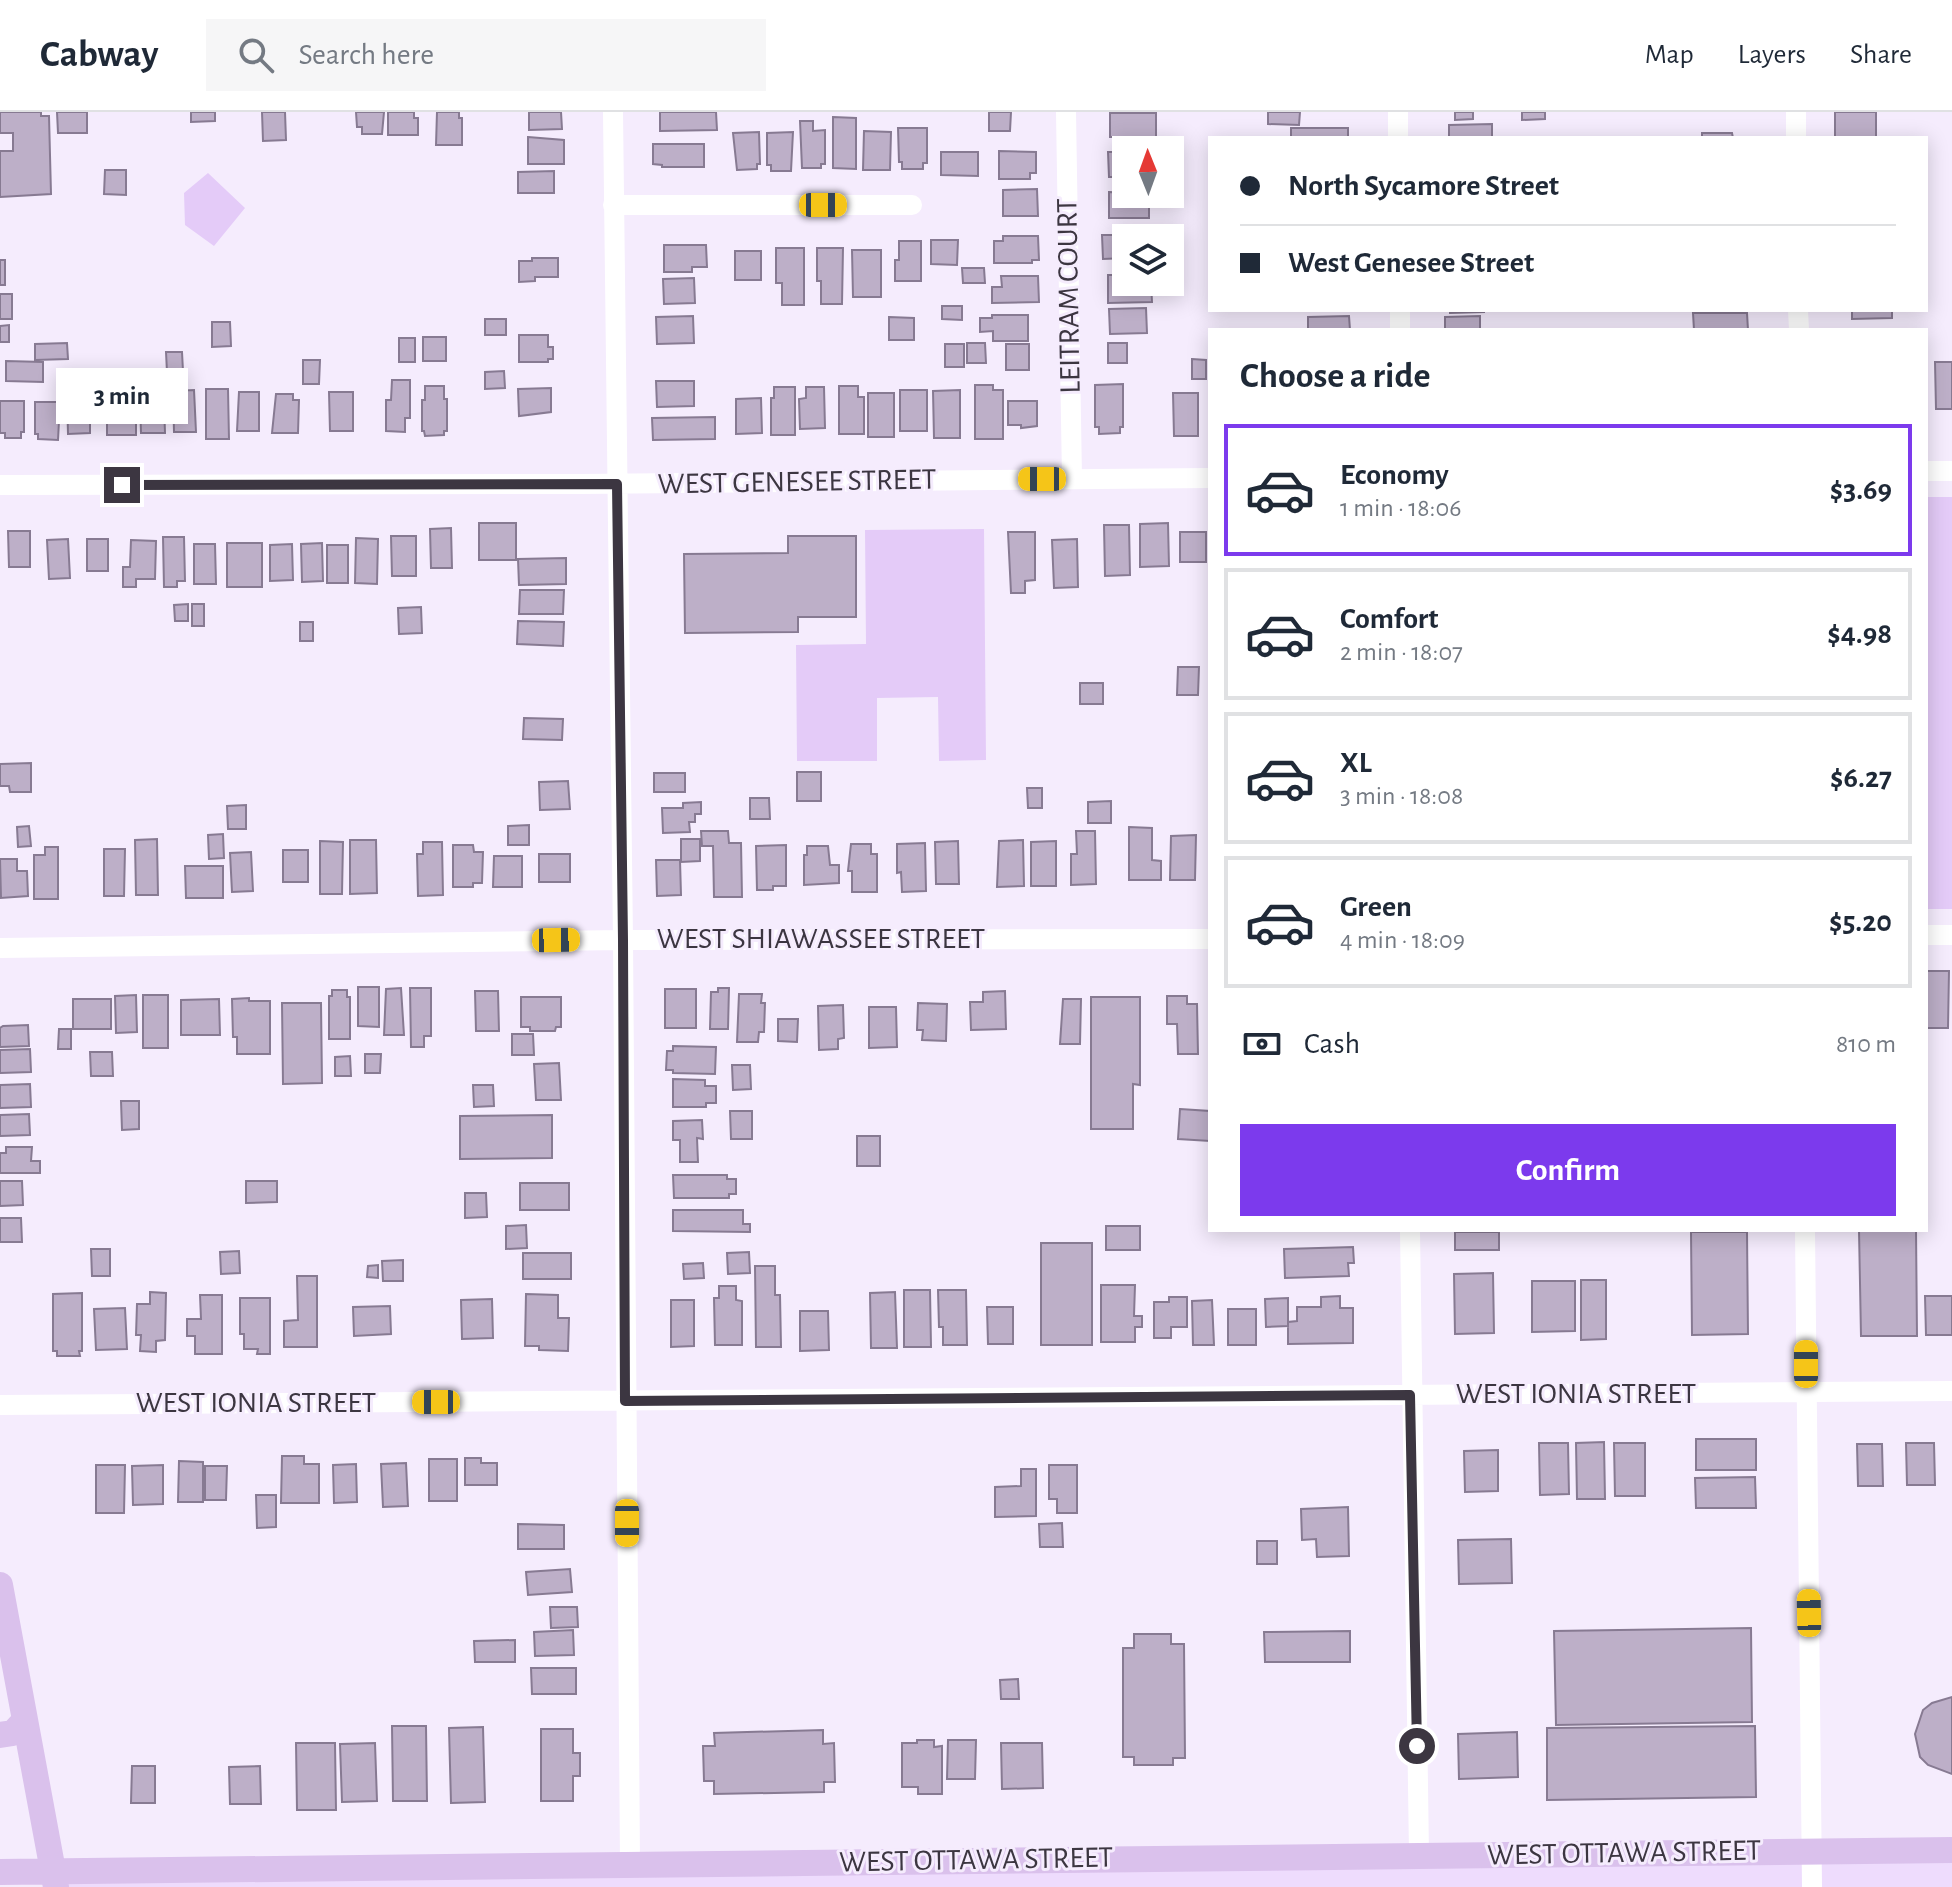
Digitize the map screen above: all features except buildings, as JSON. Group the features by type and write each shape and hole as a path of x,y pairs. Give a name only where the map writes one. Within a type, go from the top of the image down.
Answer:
{"main road":[{"path":"0,1585 55,1879"},
{"path":"0,1735 13,1733 25,1720"},
{"name":"WEST OTTAWA STREET","path":"0,1872 55,1879 630,1864 1952,1850"}],"street":[{"path":"613,112 630,1864"},
{"name":"LEITRAM COURT","path":"1066,112 1072,479"},
{"path":"1398,112 1398,136"},
{"path":"1796,112 1796,136"},
{"path":"613,205 912,205"},
{"path":"1928,471 1952,471"},
{"name":"WEST GENESEE STREET","path":"0,485 617,484 1208,478"},
{"path":"1928,935 1952,935"},
{"name":"WEST SHIAWASSEE STREET","path":"0,948 623,940 1208,939"},
{"path":"1410,1232 1419,1855"},
{"path":"1805,1232 1812,1887"},
{"name":"WEST IONIA STREET","path":"0,1405 1952,1391"}],"shaded area":[{"path":"208,173 245,208 214,246 185,225 184,193"},
{"path":"1928,497 1952,497 1952,909 1928,909"},
{"path":"984,529 986,760 939,761 938,697 877,698 877,761 797,761 796,645 866,644 865,530"},
{"path":"1952,1850 1952,1887 56,1887 54,1871"}],"route":[{"path":"122,485 617,484 625,1401 1410,1395 1417,1746"}]}
